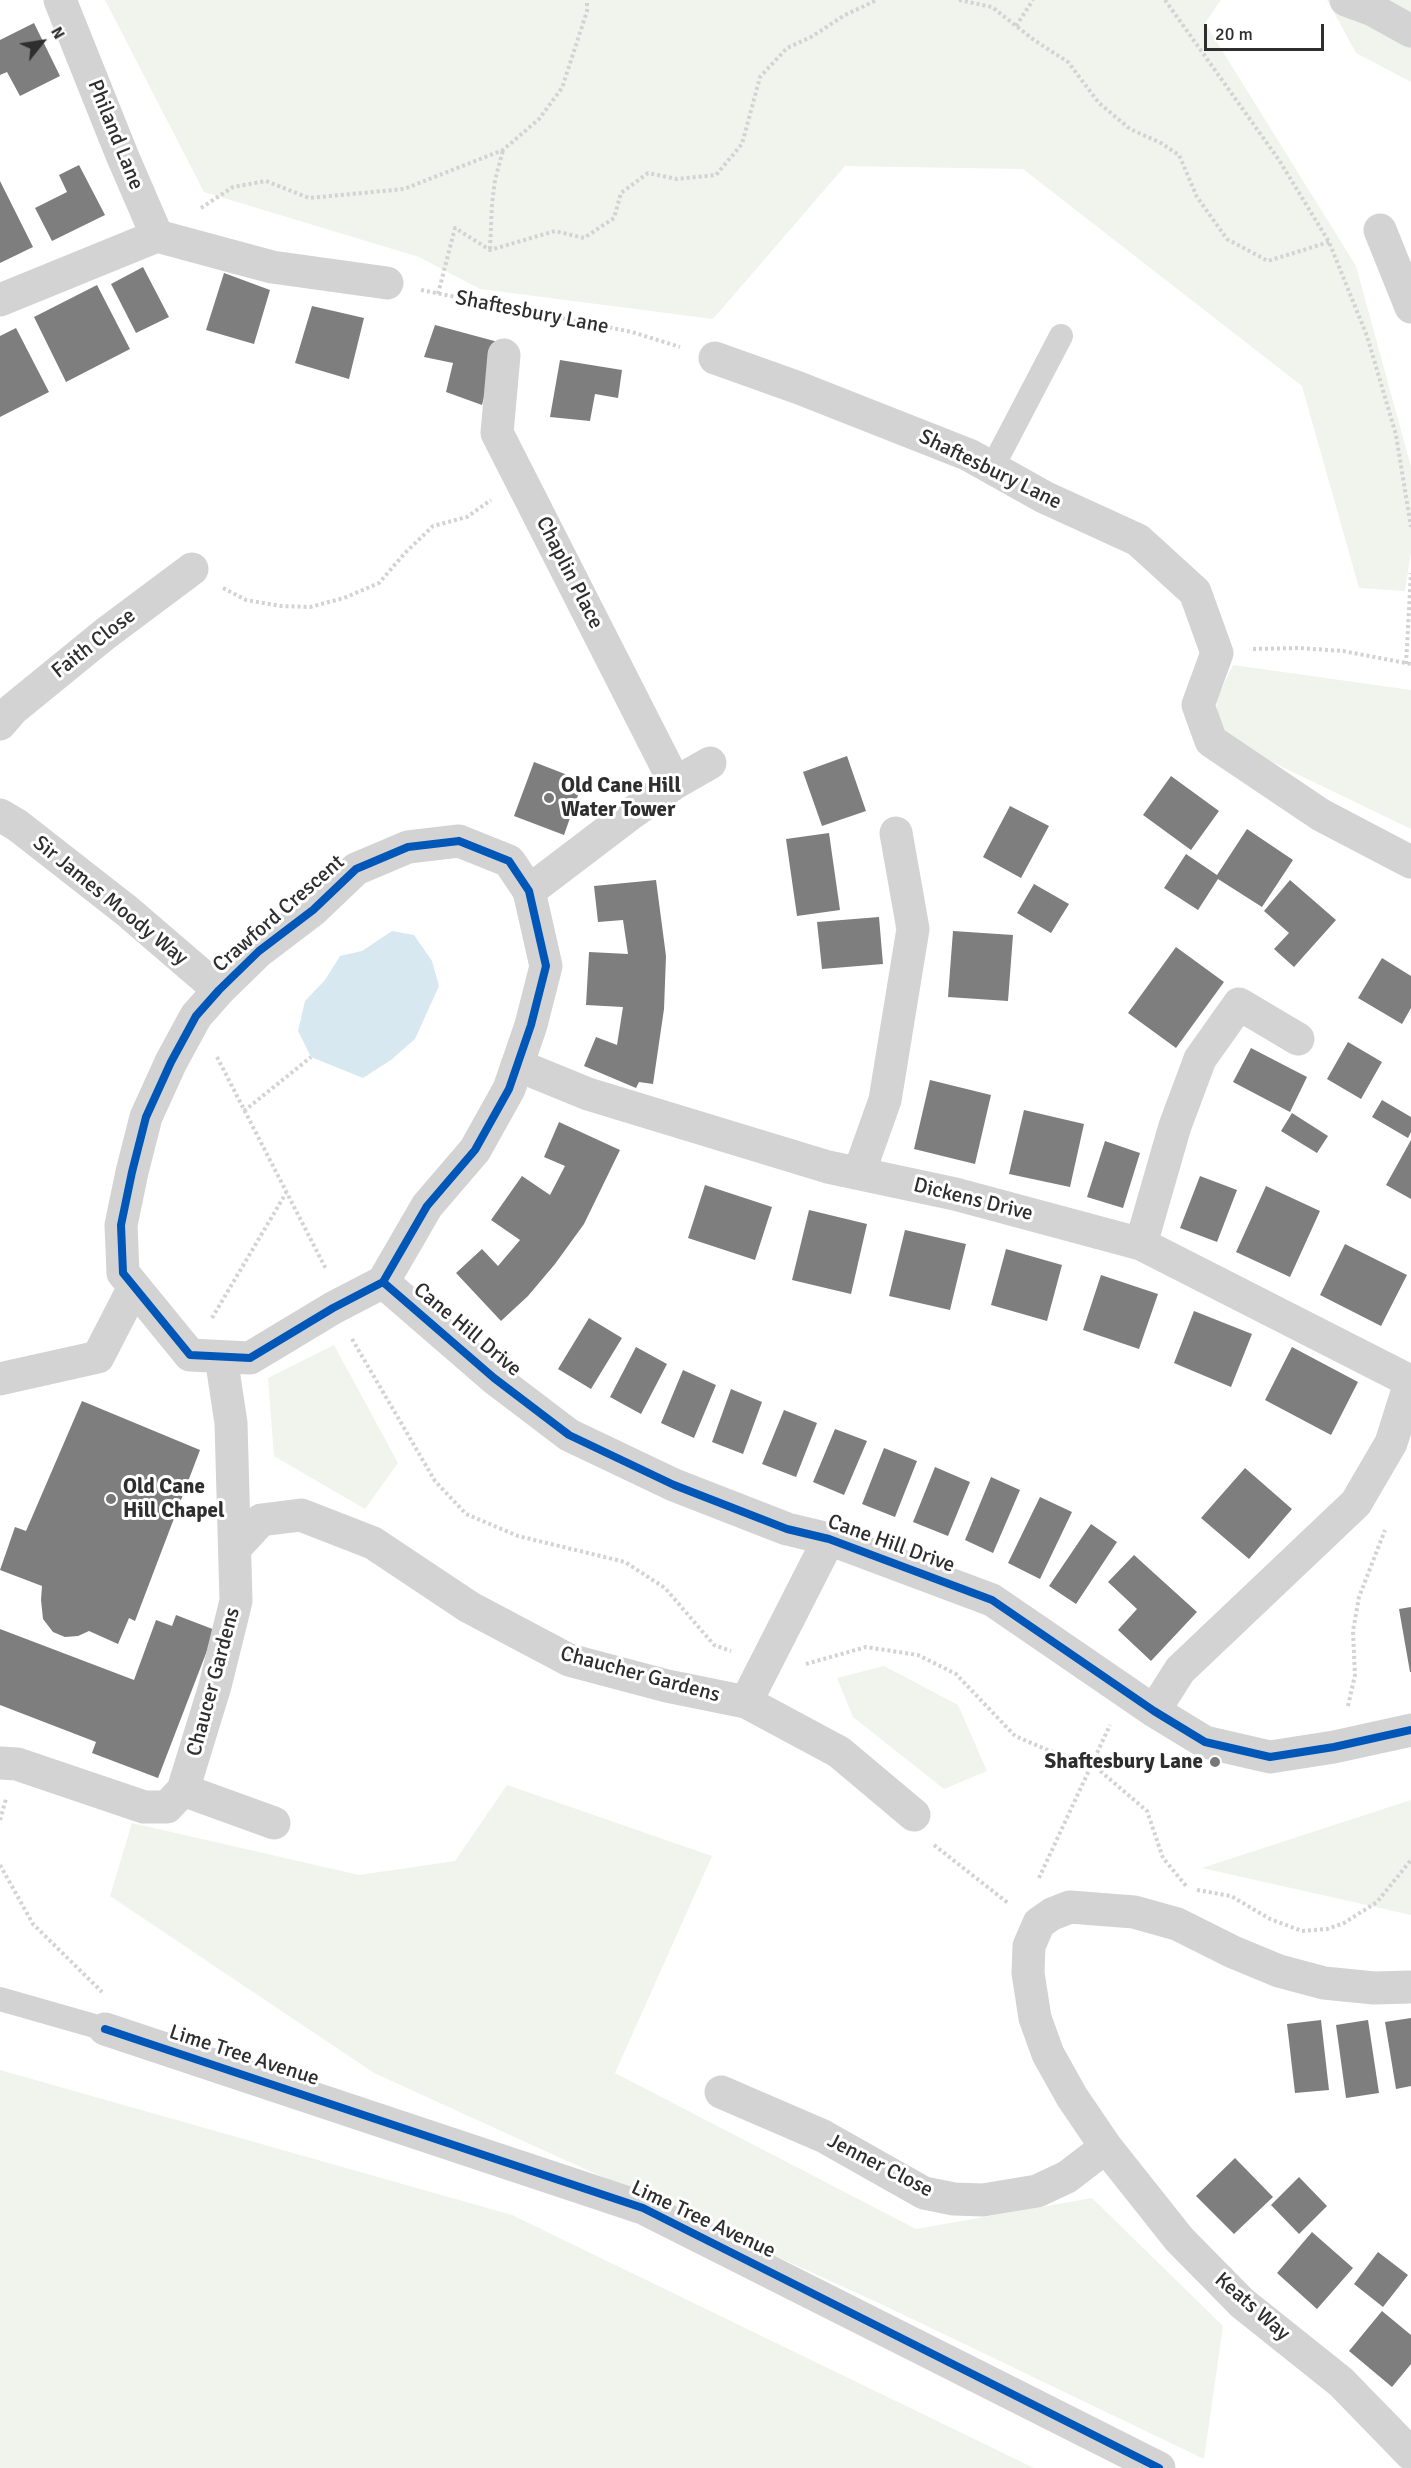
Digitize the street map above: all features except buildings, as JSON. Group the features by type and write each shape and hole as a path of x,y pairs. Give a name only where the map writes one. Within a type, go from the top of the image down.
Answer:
{"street":[{"name":"Philand Lane","path":"60,0 122,156 157,236"},
{"path":"1346,0 1373,10 1411,31"},
{"path":"1380,230 1411,307"},
{"path":"0,300 157,236 272,267 387,283"},
{"name":"Chaplin Place","path":"504,355 497,433 675,783"},
{"name":"Shaftesbury Lane","path":"715,358 969,455 1044,497 1138,540 1195,592 1217,652"},
{"name":"Faith Close","path":"0,724 13,709 192,569"},
{"path":"1217,652 1198,705 1211,741 1321,815 1411,862"},
{"path":"529,891 629,815 675,783 710,763"},
{"name":"Sir James Moody Way","path":"0,815 17,825 127,911 219,990"},
{"path":"860,1173 885,1100 913,929 896,833"},
{"name":"Crawford Crescent","path":"206,1356 134,1287 123,1273 121,1225 132,1172 146,1118 171,1062 196,1016 219,990 259,951 313,910 356,869 408,847 459,841 509,861 529,891 546,966 531,1025 508,1089 475,1150 427,1206 383,1282"},
{"path":"1141,1244 1175,1126 1200,1059 1239,1004 1298,1039"},
{"name":"Dickens Drive","path":"517,1065 608,1100 828,1167 955,1194 1141,1244 1411,1380"},
{"path":"206,1356 250,1358 333,1308 383,1282"},
{"name":"Cane Hill Drive","path":"383,1282 494,1378 569,1435 674,1485 787,1529 830,1539 992,1599 1154,1711 1205,1742 1270,1757 1411,1730"},
{"path":"0,1378 98,1357 134,1287"},
{"name":"Chaucer Gardens","path":"183,1790 215,1686 236,1601 231,1423 206,1356"},
{"path":"1154,1711 1180,1670 1356,1503 1391,1443 1411,1380"},
{"name":"Chaucher Gardens","path":"235,1548 261,1520 300,1515 373,1544 469,1607 569,1660 667,1686 746,1702 839,1752 914,1815"},
{"path":"746,1702 830,1539"},
{"path":"0,1763 17,1764 144,1807 166,1807 183,1790 274,1822"},
{"path":"1039,1923 1052,1914 1070,1907 1134,1912 1177,1923 1233,1952 1279,1971 1324,1983 1374,1988 1411,1987"},
{"name":"Keats Way","path":"1039,1923 1029,1946 1028,1973 1035,2018 1048,2054 1072,2097 1106,2147 1179,2239 1242,2303 1405,2435"},
{"name":"Lime Tree Avenue","path":"105,2029 643,2208 1159,2468"},
{"name":"Jenner Close","path":"721,2092 823,2136 924,2193 954,2199 983,2200 1037,2191 1067,2177 1106,2147"}],"lane":[{"path":"992,468 1061,336"},
{"path":"0,1999 105,2029"}],"path":[{"path":"157,236 233,187 266,181 309,198 404,189 503,150 539,119 562,88 587,11 587,0"},
{"path":"438,294 454,228 490,250 555,231 584,238 614,218 621,193 648,173 677,179 716,175 742,144 760,77 787,48 811,37 845,15 877,0"},
{"path":"959,0 992,7 1068,62 1099,103 1130,129 1161,142 1179,155 1197,197 1227,239 1268,261 1329,242"},
{"path":"1016,26 1033,0"},
{"path":"1165,0 1279,160 1329,242 1367,336 1396,435 1411,527"},
{"path":"490,250 492,204 503,150"},
{"path":"192,569 211,582 246,600 281,606 310,607 344,598 379,583 433,526 467,517 523,482"},
{"path":"1217,652 1299,648 1344,651 1409,664 1411,573"},
{"path":"196,1016 327,1272 333,1308 435,1481 466,1514 518,1536 625,1562 665,1588 714,1645 765,1662 808,1664 866,1647 918,1655 956,1674 1015,1736 1050,1751 1092,1764 1147,1811 1163,1858 1187,1888 1231,1896 1270,1919 1302,1931 1327,1929 1344,1923 1377,1902 1411,1860"},
{"path":"244,1111 311,1057"},
{"path":"206,1356 286,1193"},
{"path":"1345,1744 1348,1702 1355,1675 1353,1631 1359,1597 1388,1520"},
{"path":"1039,1923 1036,1884 1125,1691"},
{"path":"914,1815 918,1831 995,1895 1039,1923"},
{"path":"0,1865 33,1924 107,1997"}],"shaded area":[{"path":"105,0 1221,0 1205,23 1356,266 1411,467 1411,552 1405,591 1359,588 1302,386 1023,169 845,166 713,319 480,289 419,257 204,192"},
{"path":"1327,0 1411,0 1411,82 1356,53"},
{"path":"1233,665 1411,690 1411,829 1220,737 1216,701"},
{"path":"392,931 414,935 432,961 439,986 415,1039 391,1060 363,1078 311,1057 298,1031 305,1001 325,980 340,956 362,951"},
{"path":"334,1345 398,1463 365,1509 274,1456 268,1378"},
{"path":"884,1666 958,1705 987,1771 944,1789 853,1717 837,1678"},
{"path":"507,1785 712,1856 615,2073 916,2229 1092,2198 1223,2326 1204,2459 881,2304 374,2073 110,1896 132,1823 359,1875 455,1861"},
{"path":"1411,1800 1411,1915 1202,1868"},
{"path":"0,2070 512,2215 1034,2468 0,2468"}],"cycle path":[{"path":"459,841 509,861 529,891 546,966 531,1025 509,1089 475,1150 427,1206 383,1282 333,1308 250,1358 190,1355 123,1273 121,1225 132,1172 146,1117 171,1062 196,1016 219,990 259,951 313,910 356,869 408,847 459,841"},
{"path":"383,1282 494,1378 569,1435 674,1485 787,1529 829,1539 992,1600 1154,1711 1205,1742 1270,1757 1334,1747 1411,1730"},
{"path":"105,2029 643,2208 1159,2468"}],"place":[{"name":"Old Cane Hill Water Tower","path":"549,798"},
{"name":"Old Cane Hill Chapel","path":"111,1499"},
{"name":"Shaftesbury Lane","path":"1215,1762"}]}
